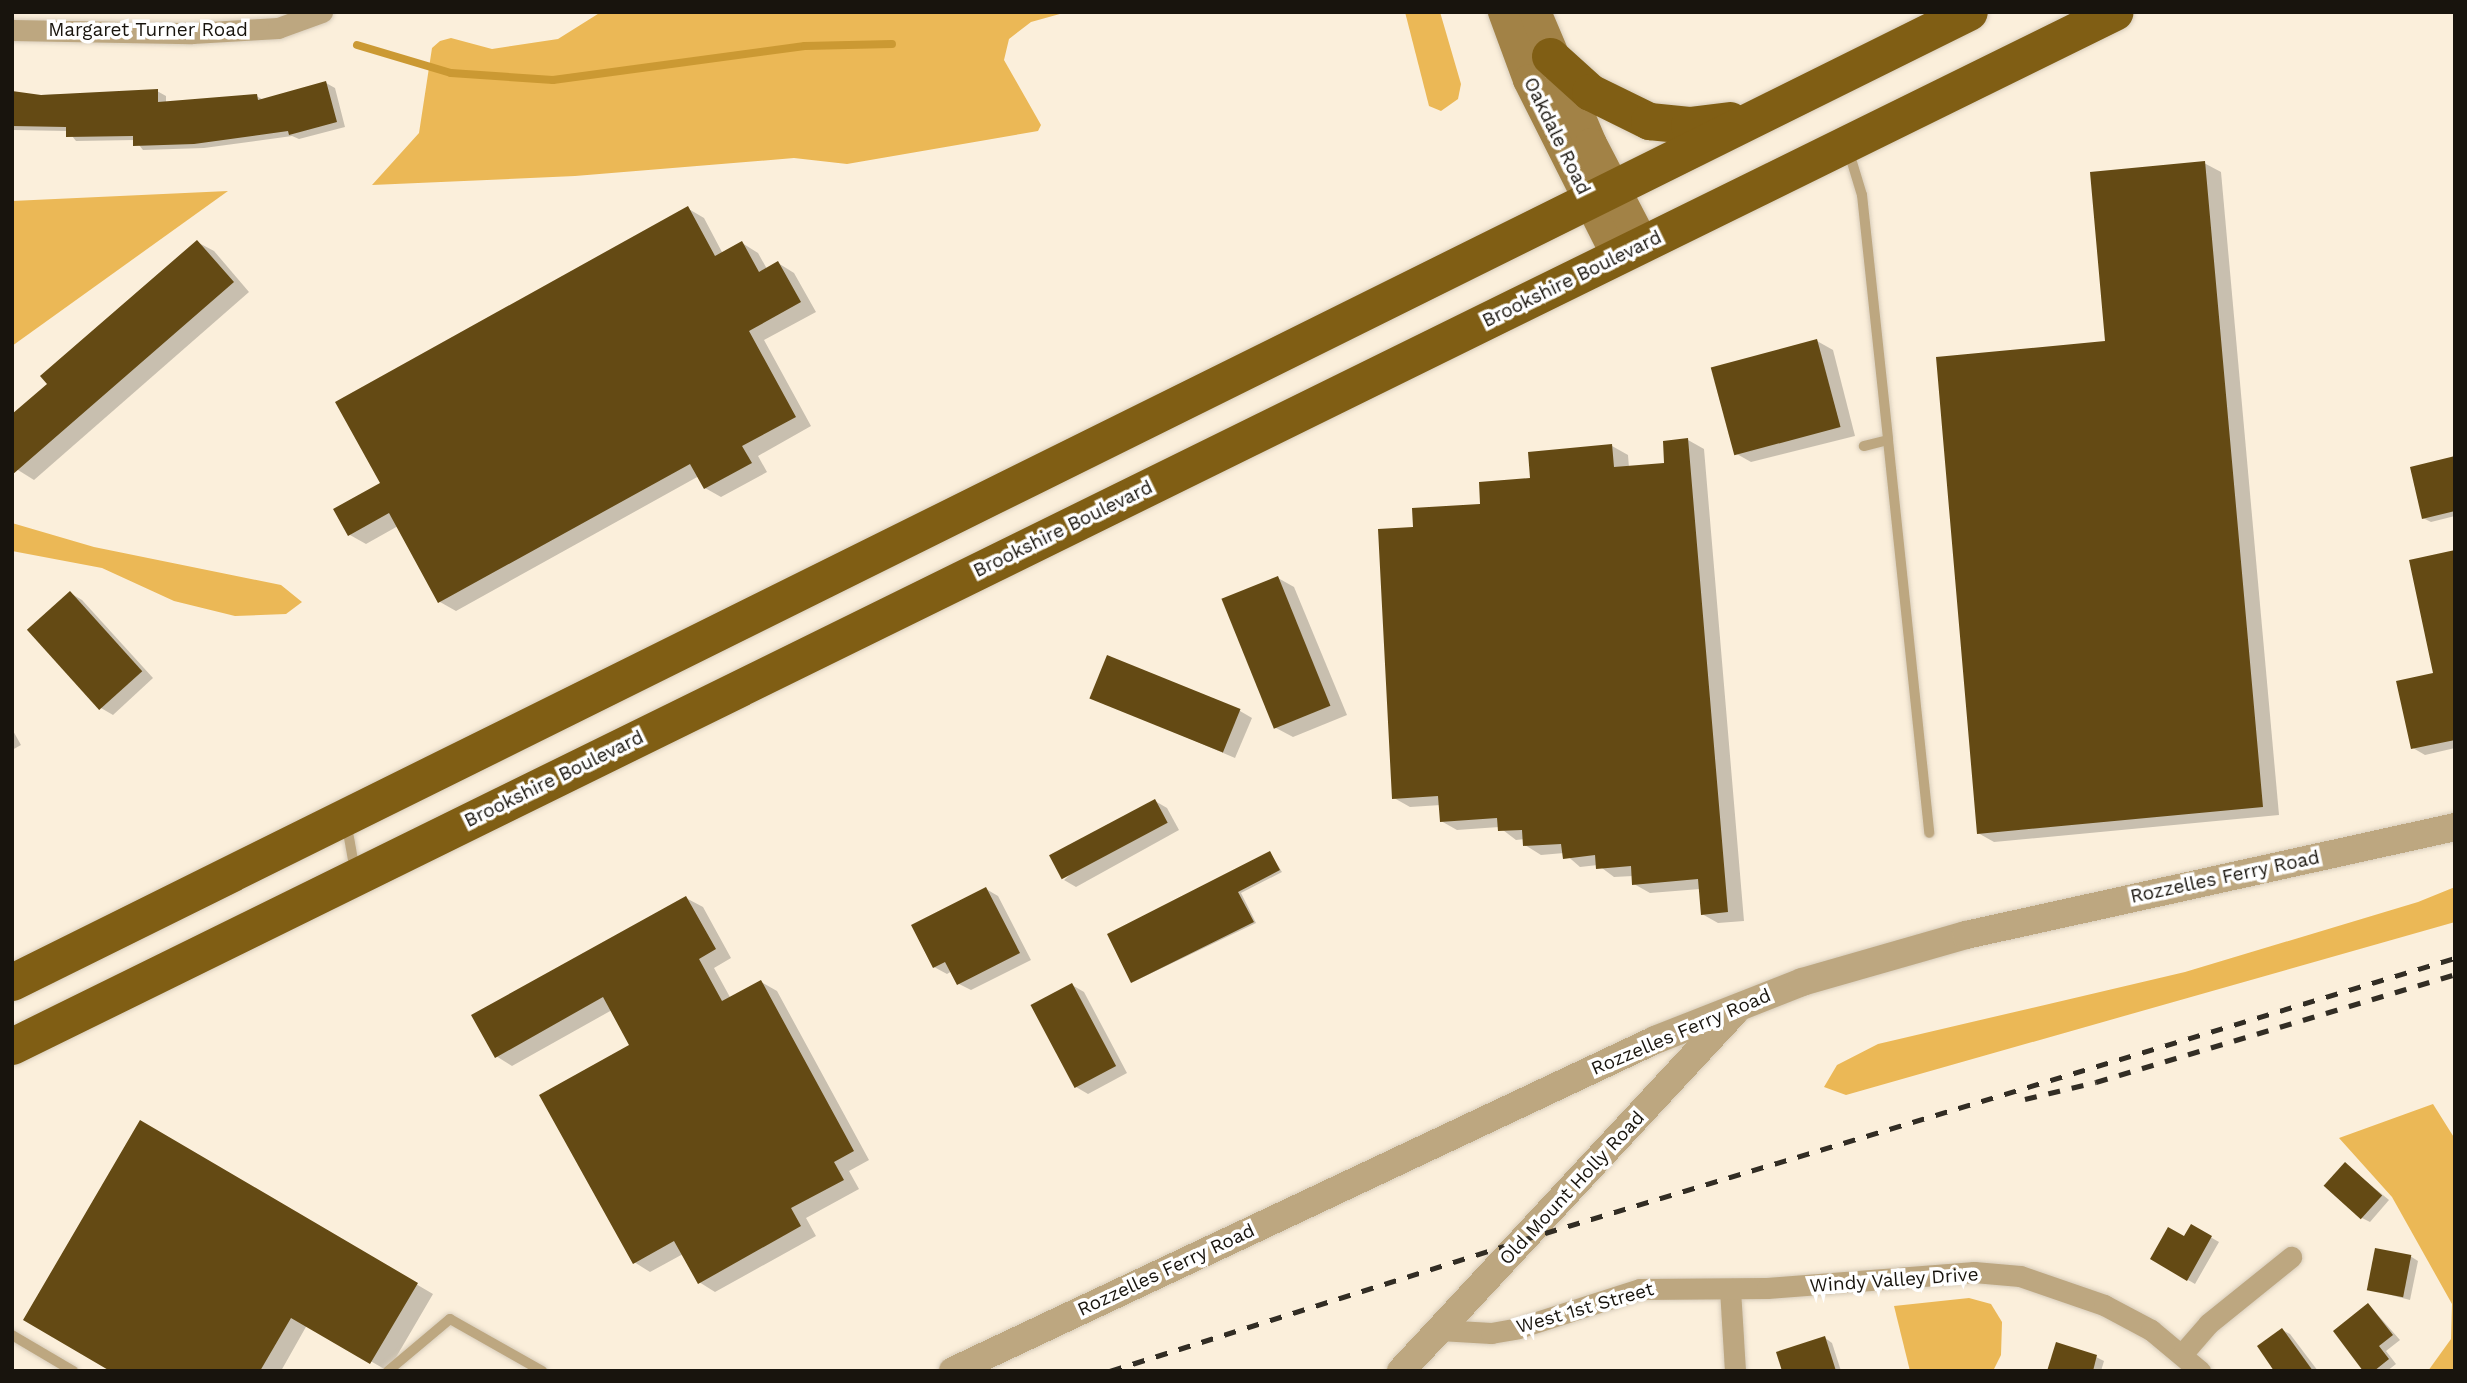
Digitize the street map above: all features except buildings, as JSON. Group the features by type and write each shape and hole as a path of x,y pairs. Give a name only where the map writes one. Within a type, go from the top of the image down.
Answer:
{"highway":[{"path":"12,982 1969,12"},
{"name":"Brookshire Boulevard","path":"12,1046 2114,12"},
{"path":"1550,56 1590,92 1649,121 1689,125 1762,114"}],"main road":[{"name":"Oakdale Road","path":"1504,12 1529,80 1600,193 1630,250"},
{"name":"Oakdale Road","path":"1535,12 1600,193"}],"street":[{"name":"Margaret Turner Road","path":"12,30 192,33 278,28 323,12"},
{"name":"Rozzelles Ferry Road","path":"953,1371 1655,1040 1741,1005 1866,962 1944,941 2455,827"},
{"name":"Old Mount Holly Road","path":"1401,1371 1741,1005"},
{"path":"2183,1353 2208,1324 2291,1257"},
{"name":"Windy Valley Drive","path":"1731,1289 1974,1272 2020,1276 2104,1305 2183,1353 2200,1371"},
{"name":"West 1st Street","path":"1440,1330 1491,1333 1518,1328 1640,1289 1731,1289"},
{"path":"1731,1289 1735,1371"}],"lane":[{"path":"1847,144 1862,195 1929,833"},
{"path":"1864,446 1888,440"},
{"path":"346,818 356,877"},
{"path":"388,1371 450,1319 542,1371"},
{"path":"12,1335 73,1371"}],"shaded area":[{"path":"601,12 1067,12 1031,22 1009,39 1004,60 1041,125 1038,131 847,164 794,158 575,176 372,185 419,133 432,48 440,41 451,38 492,49 558,39"},
{"path":"1405,12 1440,12 1461,84 1458,99 1441,111 1429,106"},
{"path":"228,191 12,346 12,201"},
{"path":"12,523 94,547 281,585 302,602 286,614 235,616 174,601 102,568 12,551"},
{"path":"2455,887 2455,922 1846,1095 1824,1087 1837,1065 1878,1044 2185,972 2418,902"},
{"path":"2433,1104 2455,1139 2455,1371 2428,1371 2451,1339 2452,1304 2392,1197 2339,1138"},
{"path":"1969,1298 1991,1304 2002,1322 2001,1355 1993,1371 1910,1371 1894,1306"}],"waterway":[{"path":"357,45 451,73 553,80 805,46 892,44"}],"railway":[{"path":"1110,1371 1522,1240 2455,958"},
{"path":"2025,1099 2096,1082 2455,974"}]}
